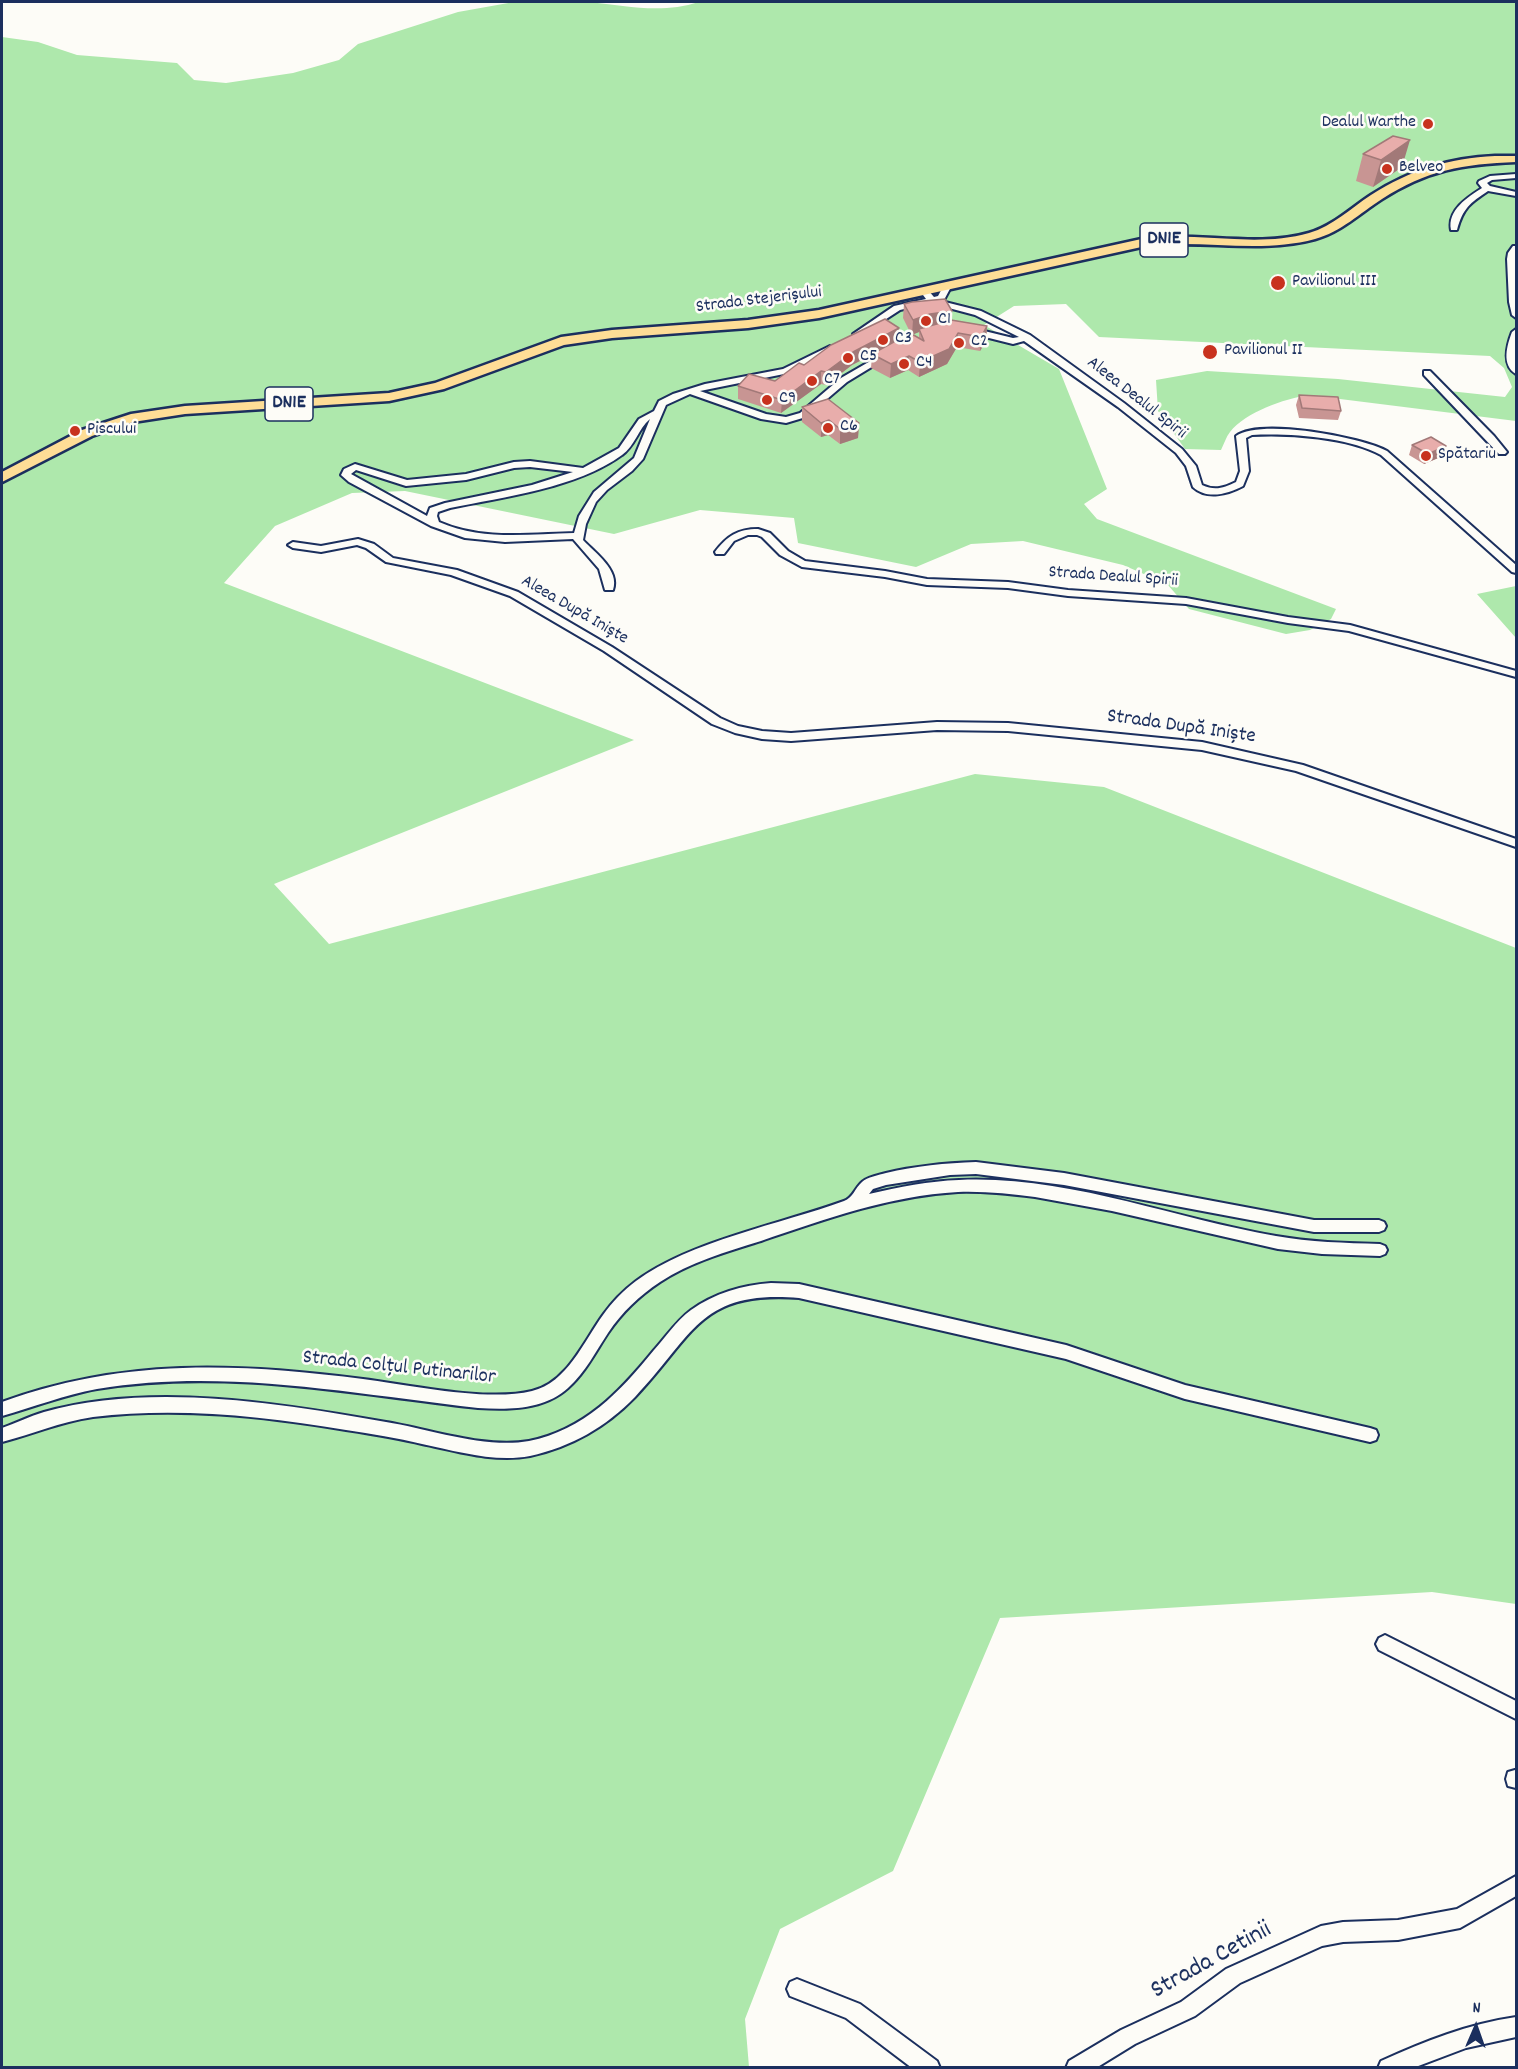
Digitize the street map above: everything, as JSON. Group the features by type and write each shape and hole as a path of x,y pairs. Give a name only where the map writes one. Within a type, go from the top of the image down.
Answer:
{"main road":[{"name":"Strada Stejerișului","path":"2,478 87,433 131,418 185,410 389,397 439,386 561,341 784,320 929,296 948,285 1146,242 1191,239 1251,243 1290,242 1328,232 1399,182 1423,171 1453,163 1516,159"}],"street":[{"path":"1516,176 1486,180 1482,183 1487,188 1516,194"},
{"path":"1454,228 1453,220 1457,213 1487,188"},
{"path":"1516,248 1511,260 1513,302 1516,315"},
{"path":"609,588 611,580 607,570 578,540 583,516 608,484 628,471 639,457 662,403 689,390 713,383 780,373 794,368 873,325 897,308 929,296"},
{"name":"Aleea Dealul Spirii","path":"929,296 995,320 1027,337 1121,405 1179,451 1191,466 1198,487 1203,490 1225,492 1240,484 1246,470 1240,443 1241,436 1248,432 1270,430 1371,446 1384,453 1516,570"},
{"path":"960,328 1013,341 1027,337"},
{"path":"1516,332 1509,351 1511,362 1516,370"},
{"path":"689,390 764,417 786,420 803,415 859,369 902,347"},
{"path":"1427,373 1502,452"},
{"path":"435,524 432,516 434,510 549,483 617,454 626,447 640,421 656,413"},
{"path":"578,536 458,535 346,475 347,471 356,467 385,478 406,483 421,483 466,477 514,465 530,464 582,470"},
{"name":"Strada Dealul Spirii","path":"720,552 730,539 746,532 759,532 766,535 784,553 802,564 885,574 927,582 1008,585 1068,593 1203,603 1288,620 1350,628 1516,675"},
{"name":"Aleea După Iniște","path":"293,545 321,549 358,542 370,546 390,560 453,572 481,581 514,594 542,609 716,721 735,729 762,735 791,737 828,734"},
{"name":"Strada După Iniște","path":"828,734 937,726 1008,727 1202,746 1299,768 1516,843"},
{"path":"852,1206 868,1185 899,1176 950,1169 996,1169 1190,1202 1280,1221 1314,1226 1379,1226"},
{"name":"Strada Colțul Putinarilor","path":"2,1409 57,1390 91,1383 150,1376 207,1374 320,1381 492,1403 532,1399 548,1393 567,1379 627,1298 652,1278 707,1253 852,1206 960,1186 1063,1196 1302,1247 1380,1250"},
{"path":"2,1435 48,1418 99,1409 158,1406 225,1408 341,1421 492,1448 524,1450 555,1443 595,1424 633,1387 694,1316 720,1301 749,1291 774,1288 799,1291 1066,1352 1185,1392 1370,1435"},
{"path":"1385,1644 1516,1710"},
{"name":"Strada Cetinii","path":"1076,2067 1128,2037 1188,2009 1233,1976 1321,1936 1343,1932 1408,1929 1460,1918 1516,1886"},
{"path":"798,1989 853,2011 930,2067"},
{"path":"1388,2067 1441,2044 1516,2027"}],"green space":[{"path":"580,1 631,7 672,8 699,2 1516,2 1516,421 1308,395 1277,403 1246,418 1230,432 1221,450 1185,449 1158,411 1156,380 1207,371 1338,379 1505,397 1512,387 1504,368 1490,356 1099,337 1066,304 1014,306 984,325 1059,369 1107,489 1084,504 1097,519 1336,609 1331,619 1310,630 1286,634 1189,609 1167,584 1123,565 1023,541 971,544 916,567 798,543 794,518 700,510 614,534 405,491 352,493 275,526 224,583 634,740 274,884 329,944 975,774 1104,787 1516,948 1516,1604 1432,1592 1000,1618 893,1871 780,1929 745,2019 749,2067 2,2068 2,37 38,42 77,55 177,63 194,80 226,83 293,73 339,60 358,44 458,12 514,2"},
{"path":"1516,586 1516,638 1477,594"}],"building":[{"path":"1393,136 1410,140 1381,160 1363,154"},
{"path":"945,299 952,311 930,314 913,320 904,304 912,302"},
{"path":"885,319 899,328 853,352 826,372 821,371 782,400 738,386 749,374 775,381 799,363 804,365 831,345"},
{"path":"951,320 987,326 981,337 958,333 949,349 920,362 909,356 891,364 872,354 910,333 924,341 919,329"},
{"path":"1299,395 1338,397 1341,411 1302,408"},
{"path":"828,399 859,423 840,429 829,420 821,423 802,407"},
{"path":"1431,437 1446,446 1428,454 1412,445"}],"place":[{"name":"Dealul Warthe","path":"1428,124"},
{"name":"Belveo","path":"1387,169"},
{"name":"Pavilionul III","path":"1278,283"},
{"name":"C1","path":"926,321"},
{"name":"C3","path":"883,340"},
{"name":"C2","path":"959,343"},
{"name":"Pavilionul II","path":"1210,352"},
{"name":"C5","path":"848,358"},
{"name":"C4","path":"904,364"},
{"name":"C7","path":"812,381"},
{"name":"C9","path":"767,400"},
{"name":"C6","path":"828,428"},
{"name":"Piscului","path":"75,431"},
{"name":"Spătariu","path":"1426,456"}]}
